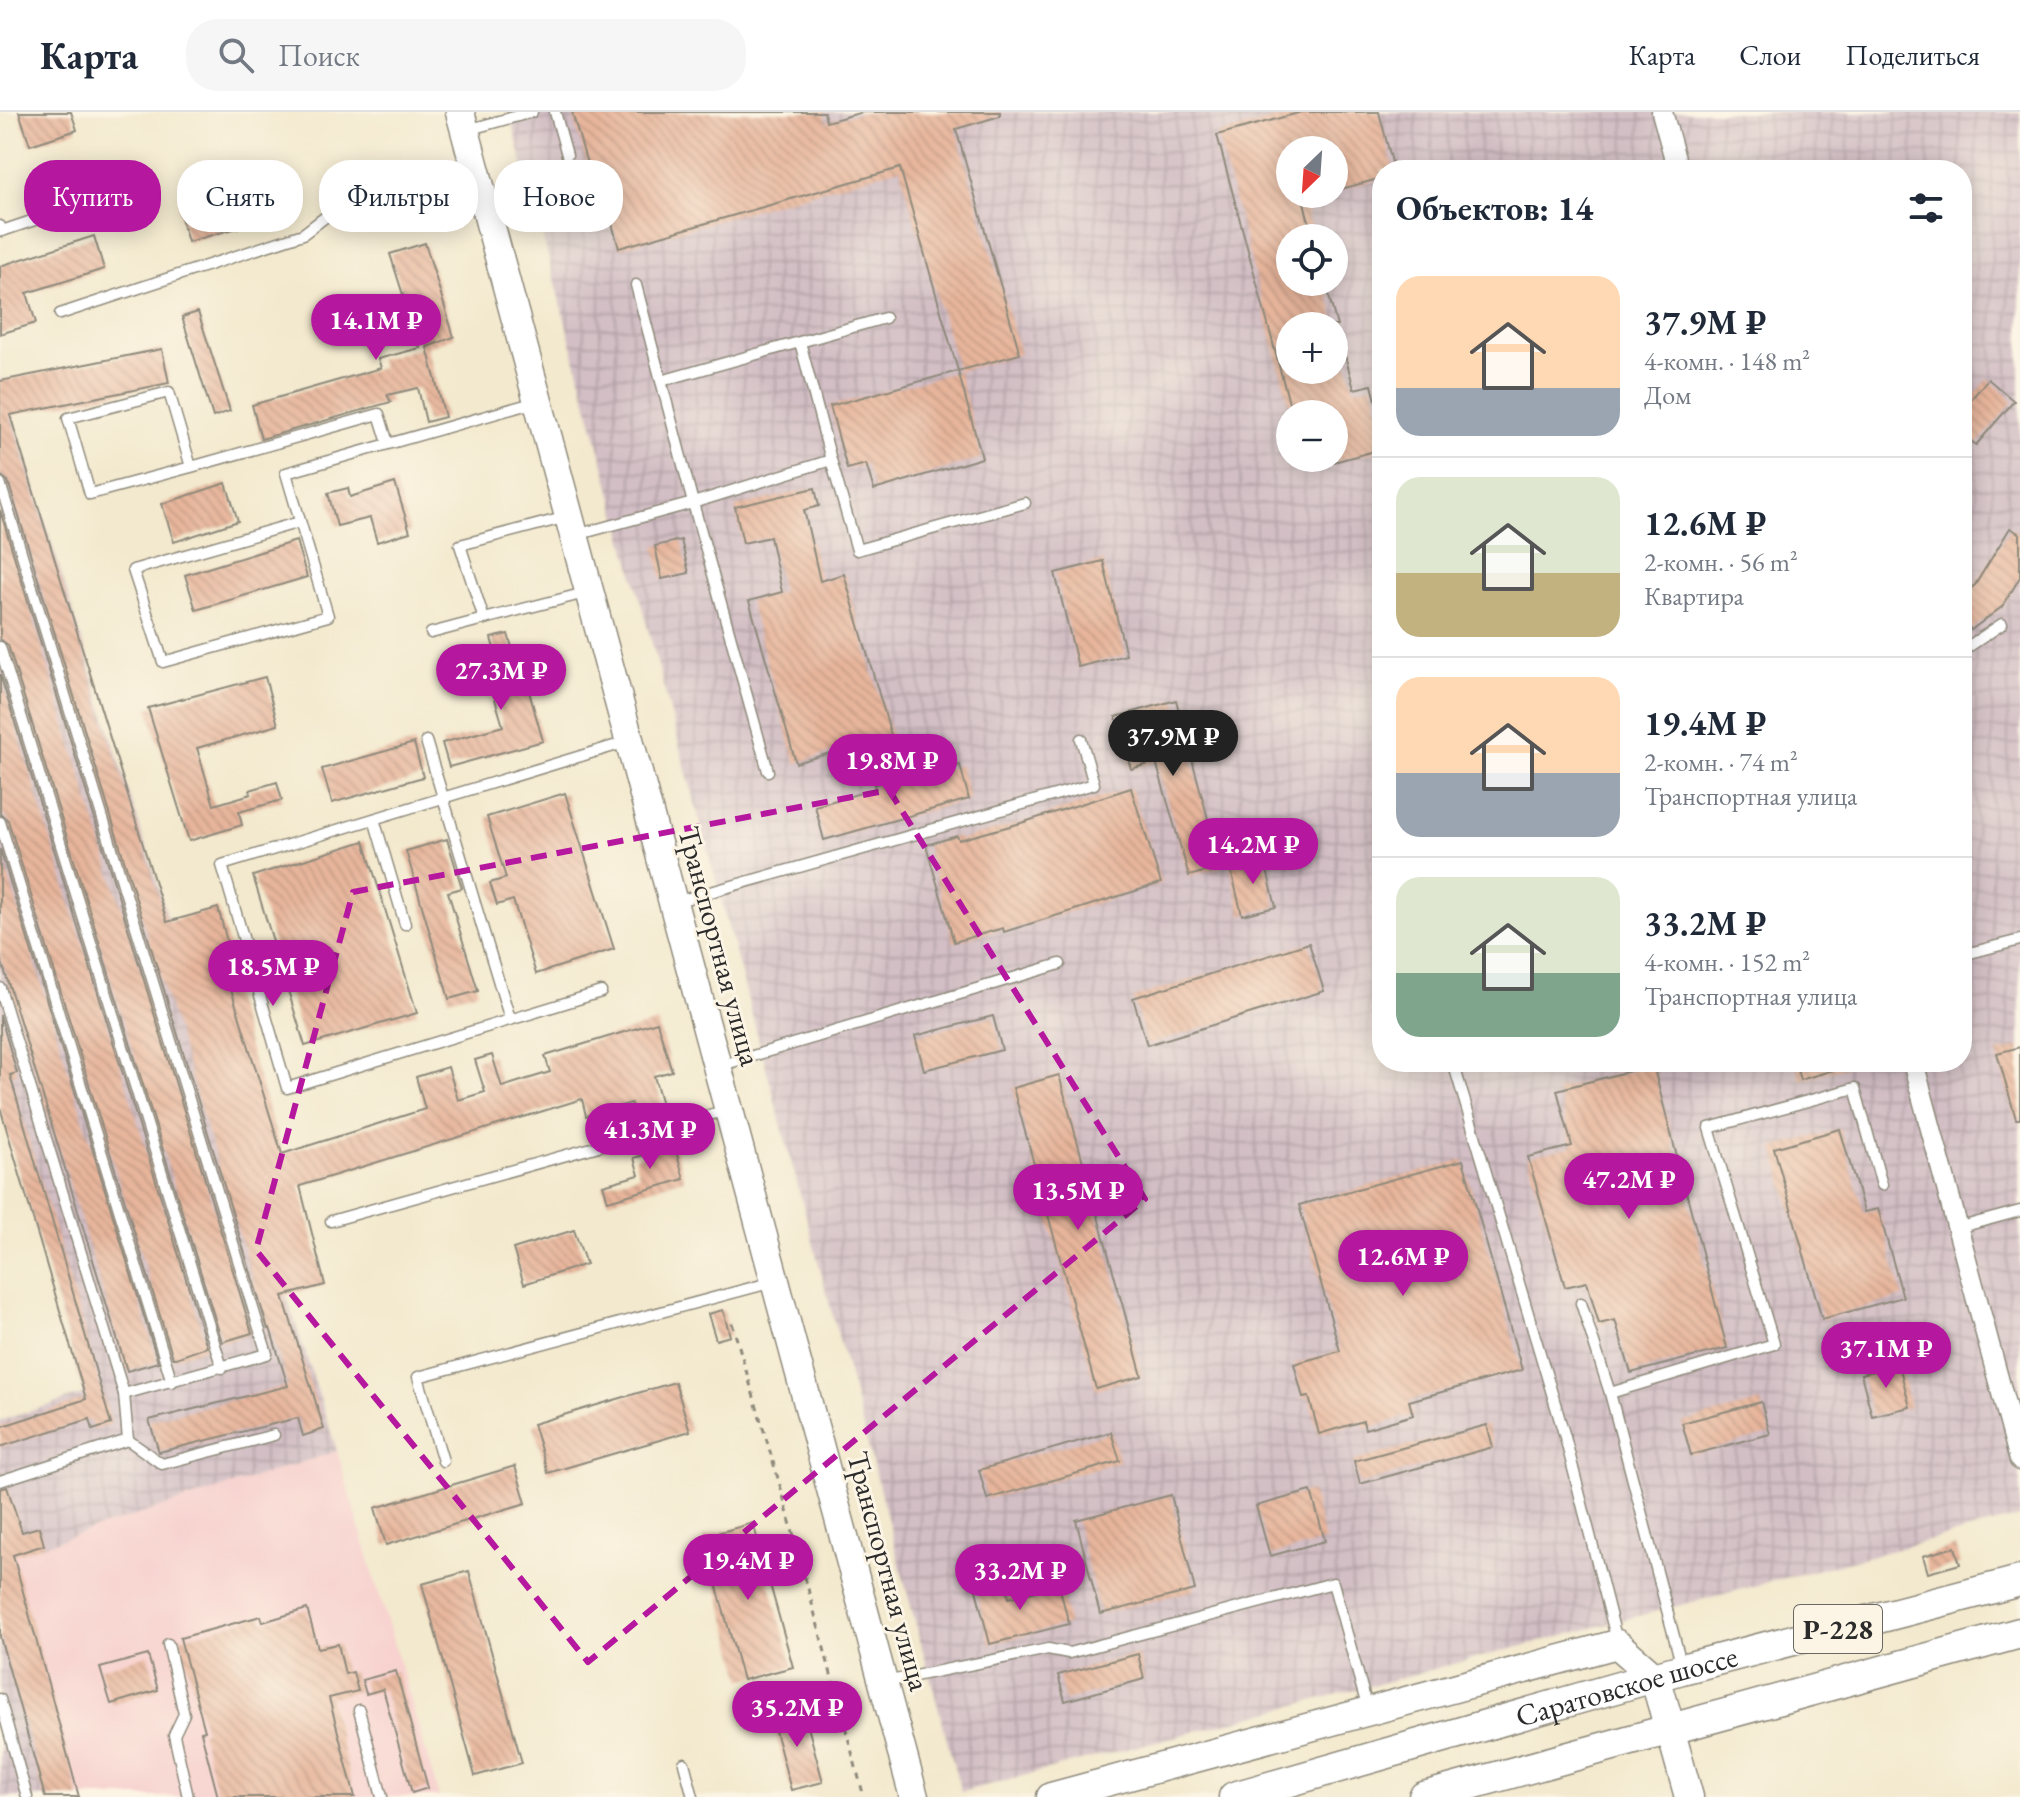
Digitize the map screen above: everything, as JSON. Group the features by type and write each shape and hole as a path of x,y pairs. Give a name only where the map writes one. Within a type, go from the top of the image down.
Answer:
{"main road":[{"name":"Транспортная улица","path":"462,121 473,160"},
{"name":"Транспортная улица","path":"478,178 914,1797"},
{"name":"Саратовское шоссе","path":"1234,1797 1669,1673 2020,1581"},
{"name":"Саратовское шоссе","path":"1424,1797 2020,1633"},
{"path":"1051,1797 1617,1644 1669,1673 1670,1729 1689,1797"}],"street":[{"path":"1662,112 1675,160"},
{"path":"1916,1072 2020,1460"}],"lane":[{"path":"462,121 532,112"},
{"path":"555,112 567,155"},
{"path":"60,314 303,234 319,222"},
{"path":"1,230 24,223"},
{"path":"636,285 768,771"},
{"path":"661,381 885,318"},
{"path":"800,342 857,550 1025,503"},
{"path":"191,467 169,392 68,418 90,494 191,467 379,414 388,443"},
{"path":"300,522 133,570 163,662 328,616 286,473 538,402"},
{"path":"484,619 460,545 693,503 831,460"},
{"path":"0,483 267,1354 124,1394"},
{"path":"431,633 589,592"},
{"path":"1972,644 2002,624"},
{"path":"0,647 222,1368"},
{"path":"673,902 1094,784 1081,739"},
{"path":"426,741 510,1019"},
{"path":"601,992 287,1088 222,865 629,742"},
{"path":"374,819 405,924"},
{"path":"0,822 172,1382"},
{"path":"1972,952 2020,940"},
{"path":"717,1067 1060,964"},
{"path":"0,988 124,1394 128,1440 162,1464 274,1435"},
{"path":"1456,1072 1565,1437 1617,1644"},
{"path":"1610,1393 1774,1344 1709,1128 1855,1088 1882,1185"},
{"path":"331,1221 729,1109"},
{"path":"1957,1228 2020,1211"},
{"path":"443,1461 418,1377 775,1282"},
{"path":"1581,1303 1610,1393 1669,1673"},
{"path":"0,1481 128,1440"},
{"path":"883,1683 1048,1649 1069,1653 1333,1583 1368,1711"},
{"path":"168,1644 184,1714 174,1735 188,1797"},
{"path":"0,1699 27,1797"},
{"path":"359,1710 382,1797"},
{"path":"684,1763 693,1797"}],"path":[{"path":"732,1323 782,1492 864,1797"}],"highlighted area":[{"path":"889,790 1145,1199 588,1662 256,1250 353,892"}],"shaded area":[{"path":"509,112 2020,112 2020,1517 961,1792 541,232 623,232 623,160 522,160"},
{"path":"0,376 254,1196 337,1451 13,1555 79,1797 0,1797 0,1421 84,1394 0,1107"},
{"path":"337,1451 439,1797 79,1797 13,1555"}],"building":[{"path":"19,112 71,112 77,130 30,145"},
{"path":"572,112 824,112 826,122 863,112 1000,112 1000,116 956,129 1020,354 958,371 900,168 619,248 614,232 623,232 623,160 586,160"},
{"path":"1302,112 1379,112 1391,160 1372,160 1372,181 1348,187 1348,136 1276,136 1276,208 1306,208 1310,224 1276,224 1276,296 1329,296 1333,312 1276,312 1276,354 1217,135"},
{"path":"185,232 223,232 188,242"},
{"path":"94,236 104,269 27,293 36,323 0,334 0,266"},
{"path":"425,243 454,337 427,347 445,417 426,422 418,388 387,395 391,402 261,439 252,405 381,368 378,359 420,348 390,254"},
{"path":"198,312 230,411 213,417 182,317"},
{"path":"162,349 169,383 10,415 167,922 218,908 235,971 226,973 282,1154 425,1109 416,1077 448,1067 458,1100 485,1092 475,1060 492,1055 502,1087 550,1072 545,1056 657,1022 672,1071 654,1076 666,1119 645,1125 644,1121 637,1123 631,1103 586,1116 582,1099 300,1186 325,1285 283,1296 324,1429 303,1436 298,1418 159,1452 149,1420 288,1386 8,481 0,475 0,381"},
{"path":"1348,367 1354,389 1372,385 1372,452 1348,458 1348,400 1288,400 1284,384 1348,384"},
{"path":"958,371 982,458 874,490 866,464 847,469 830,406"},
{"path":"1988,379 2014,401 1976,445 1972,442 1972,398"},
{"path":"226,483 238,521 174,542 162,504"},
{"path":"395,483 410,532 377,542 370,518 337,526 328,493 348,488 350,497"},
{"path":"815,488 819,506 804,510 820,581 844,574 891,735 796,763 749,601 782,592 770,537 743,543 735,507"},
{"path":"0,510 252,1333 222,1342 8,645 0,639"},
{"path":"2010,528 2020,534 2020,577 2003,606 1972,629 1972,587"},
{"path":"681,540 689,573 662,579 655,546"},
{"path":"296,541 307,577 196,610 185,575"},
{"path":"1103,561 1126,655 1078,667 1055,573"},
{"path":"508,634 515,657 519,656 543,741 449,767 442,743 503,726 485,665 498,662 491,638"},
{"path":"0,674 207,1347 176,1358 173,1358 8,820 0,814"},
{"path":"265,677 278,725 197,748 214,805 277,782 282,800 239,812 242,825 189,841 148,708"},
{"path":"1176,700 1221,867 1189,876 1156,762 1131,769 1116,717"},
{"path":"414,743 423,777 332,803 322,769"},
{"path":"960,765 969,799 824,840 815,806 875,789 874,784 890,780 891,785"},
{"path":"1131,788 1161,883 1004,932 1003,928 954,942 926,845 957,836 959,840 1021,823"},
{"path":"565,793 614,949 536,974 513,900 497,905 490,883 506,878 487,817"},
{"path":"447,839 462,888 448,892 478,991 449,999 406,851"},
{"path":"364,841 417,1013 305,1046 253,876"},
{"path":"0,849 158,1362 127,1371 0,956"},
{"path":"1264,858 1276,907 1242,915 1230,866"},
{"path":"1309,943 1324,991 1147,1045 1133,998"},
{"path":"0,1015 17,1073 10,1075 111,1424 93,1430 90,1419 0,1447 0,1427 86,1399 0,1107"},
{"path":"993,1016 1002,1050 924,1070 915,1036"},
{"path":"2020,1047 2020,1119 2016,1119 1997,1053"},
{"path":"1626,1072 1655,1072 1727,1348 1631,1373 1615,1320 1599,1324 1587,1282 1565,1287 1528,1157 1572,1146 1557,1090"},
{"path":"1798,1072 1827,1072 1800,1080"},
{"path":"1059,1075 1142,1376 1096,1389 1013,1088"},
{"path":"1840,1129 1864,1212 1878,1209 1903,1297 1822,1319 1774,1148"},
{"path":"671,1134 684,1179 608,1201 603,1185 639,1175 634,1158 654,1152 650,1140"},
{"path":"1463,1160 1522,1370 1409,1401 1413,1415 1365,1429 1363,1421 1319,1434 1309,1397 1303,1398 1294,1364 1340,1351 1299,1205"},
{"path":"574,1230 586,1264 524,1284 513,1249"},
{"path":"723,1310 730,1336 716,1340 708,1314"},
{"path":"1899,1365 1910,1407 1872,1416 1861,1374"},
{"path":"675,1382 690,1431 548,1473 533,1424"},
{"path":"1761,1402 1770,1434 1691,1455 1682,1423"},
{"path":"1487,1425 1493,1447 1360,1484 1354,1461"},
{"path":"1111,1432 1120,1461 987,1499 979,1470"},
{"path":"515,1466 526,1503 386,1545 375,1508"},
{"path":"7,1487 22,1532 39,1527 44,1545 13,1555 79,1797 45,1797 0,1637 0,1489"},
{"path":"1311,1491 1325,1541 1270,1556 1256,1506"},
{"path":"1171,1495 1195,1590 1100,1614 1076,1520"},
{"path":"753,1523 793,1667 743,1680 703,1537"},
{"path":"1955,1547 1960,1564 1928,1573 1923,1556"},
{"path":"469,1571 522,1763 475,1776 422,1584"},
{"path":"1005,1582 1009,1598 1059,1585 1069,1624 990,1644 976,1590"},
{"path":"307,1609 318,1648 338,1644 345,1674 353,1672 358,1691 329,1698 355,1797 218,1797 201,1732 205,1731 180,1638 261,1616 263,1622"},
{"path":"1138,1654 1144,1679 1065,1701 1058,1675"},
{"path":"148,1655 158,1690 111,1704 100,1668"},
{"path":"396,1671 428,1788 412,1793 383,1689 366,1694 362,1680"},
{"path":"803,1708 823,1782 791,1790 771,1716"}]}
